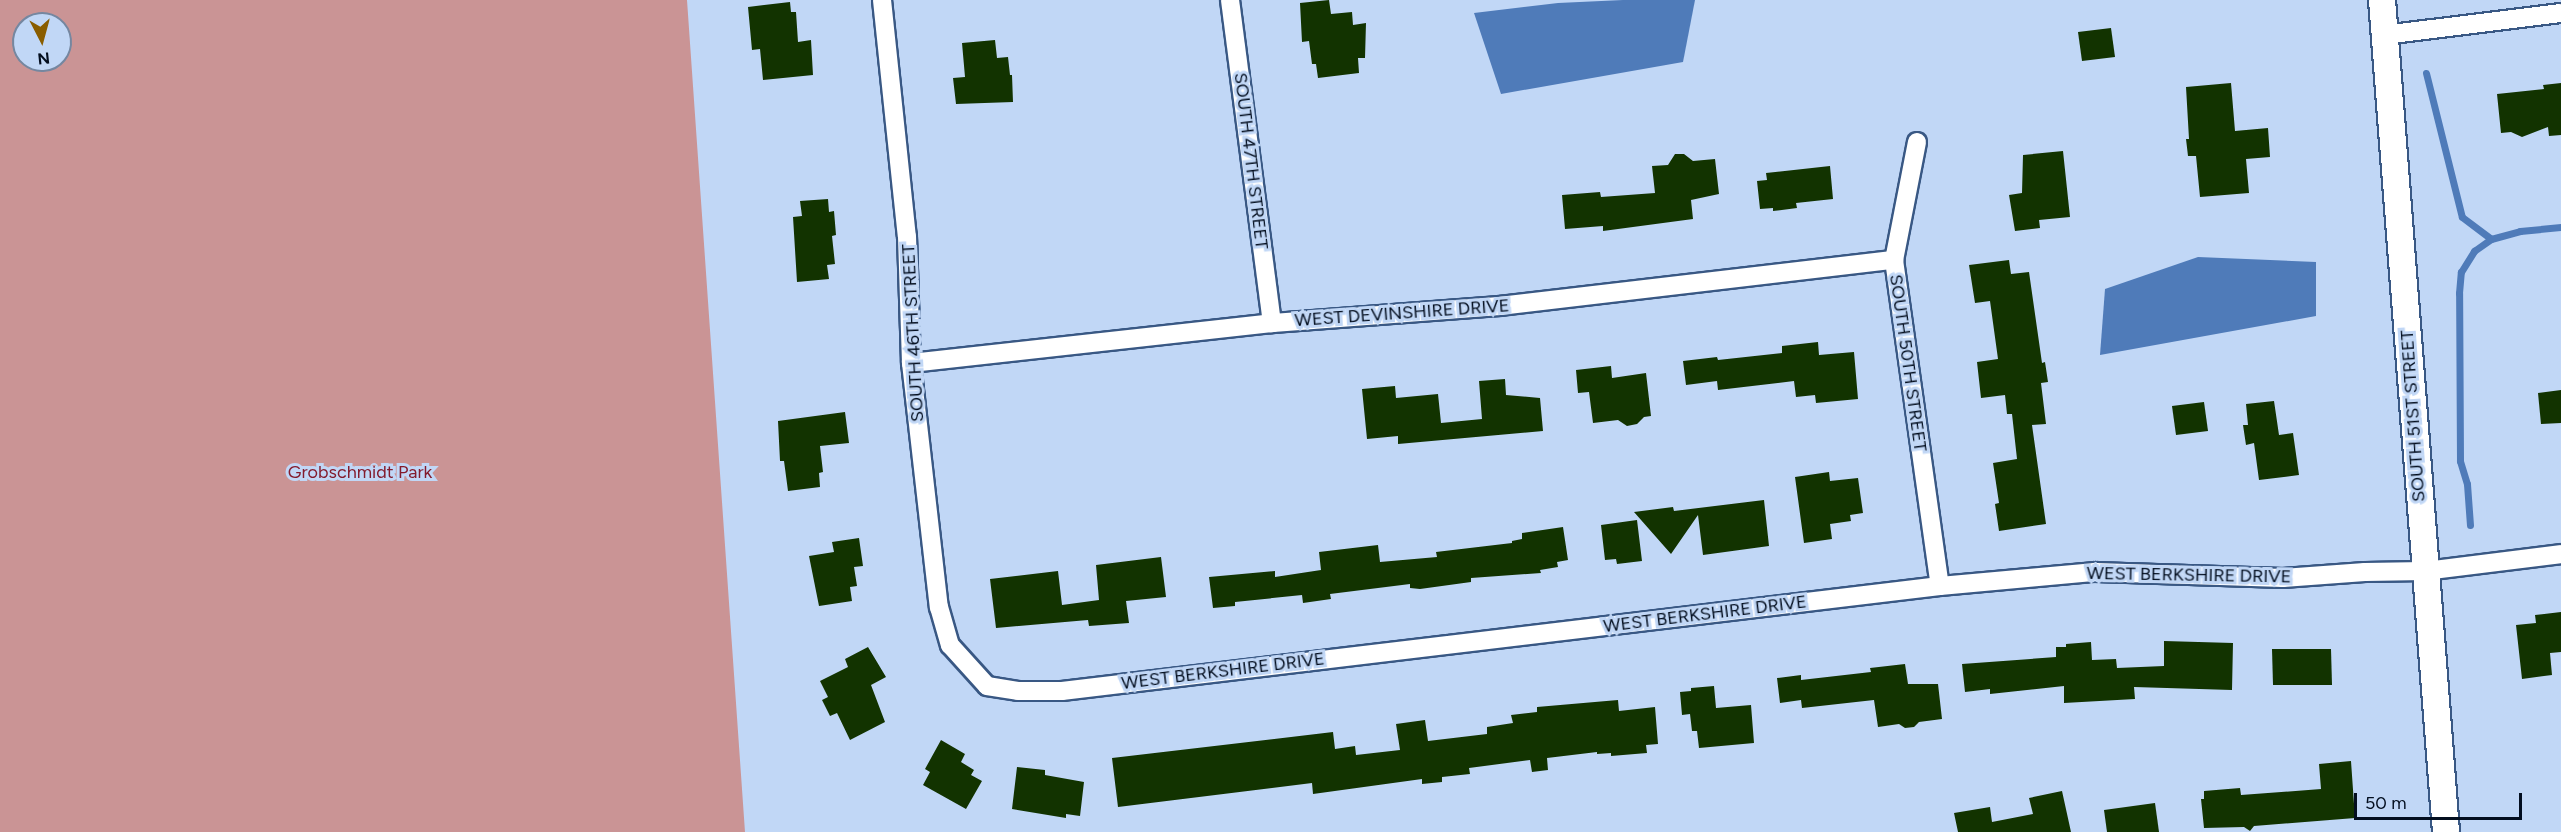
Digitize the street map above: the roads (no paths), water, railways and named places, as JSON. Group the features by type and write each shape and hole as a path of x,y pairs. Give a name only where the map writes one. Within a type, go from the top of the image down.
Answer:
{"street":[{"name":"SOUTH 46TH STREET","path":"882,0 907,236 910,363 939,607 950,645 987,686"},
{"name":"SOUTH 47TH STREET","path":"1230,0 1272,323"},
{"name":"SOUTH 51ST STREET","path":"2382,0 2446,832"},
{"path":"2384,35 2561,12"},
{"name":"SOUTH 50TH STREET","path":"1917,142 1894,260 1940,586"},
{"name":"WEST DEVINSHIRE DRIVE","path":"910,363 1272,323 1500,306 1894,260"},
{"name":"WEST BERKSHIRE DRIVE","path":"987,686 1018,691 1062,691 1940,586 2095,572 2283,578 2425,570 2561,554"}],"water":[{"path":"1695,0 1683,62 1501,94 1474,13 1558,3"},
{"path":"2198,257 2316,262 2316,316 2100,355 2105,289"}],"waterway":[{"path":"2426,73 2462,217 2491,239"},
{"path":"2470,525 2467,484 2460,461 2459,293 2461,272 2474,251 2491,239 2520,231 2561,227"}],"park label":[{"name":"Grobschmidt Park","path":"360,472"}]}
